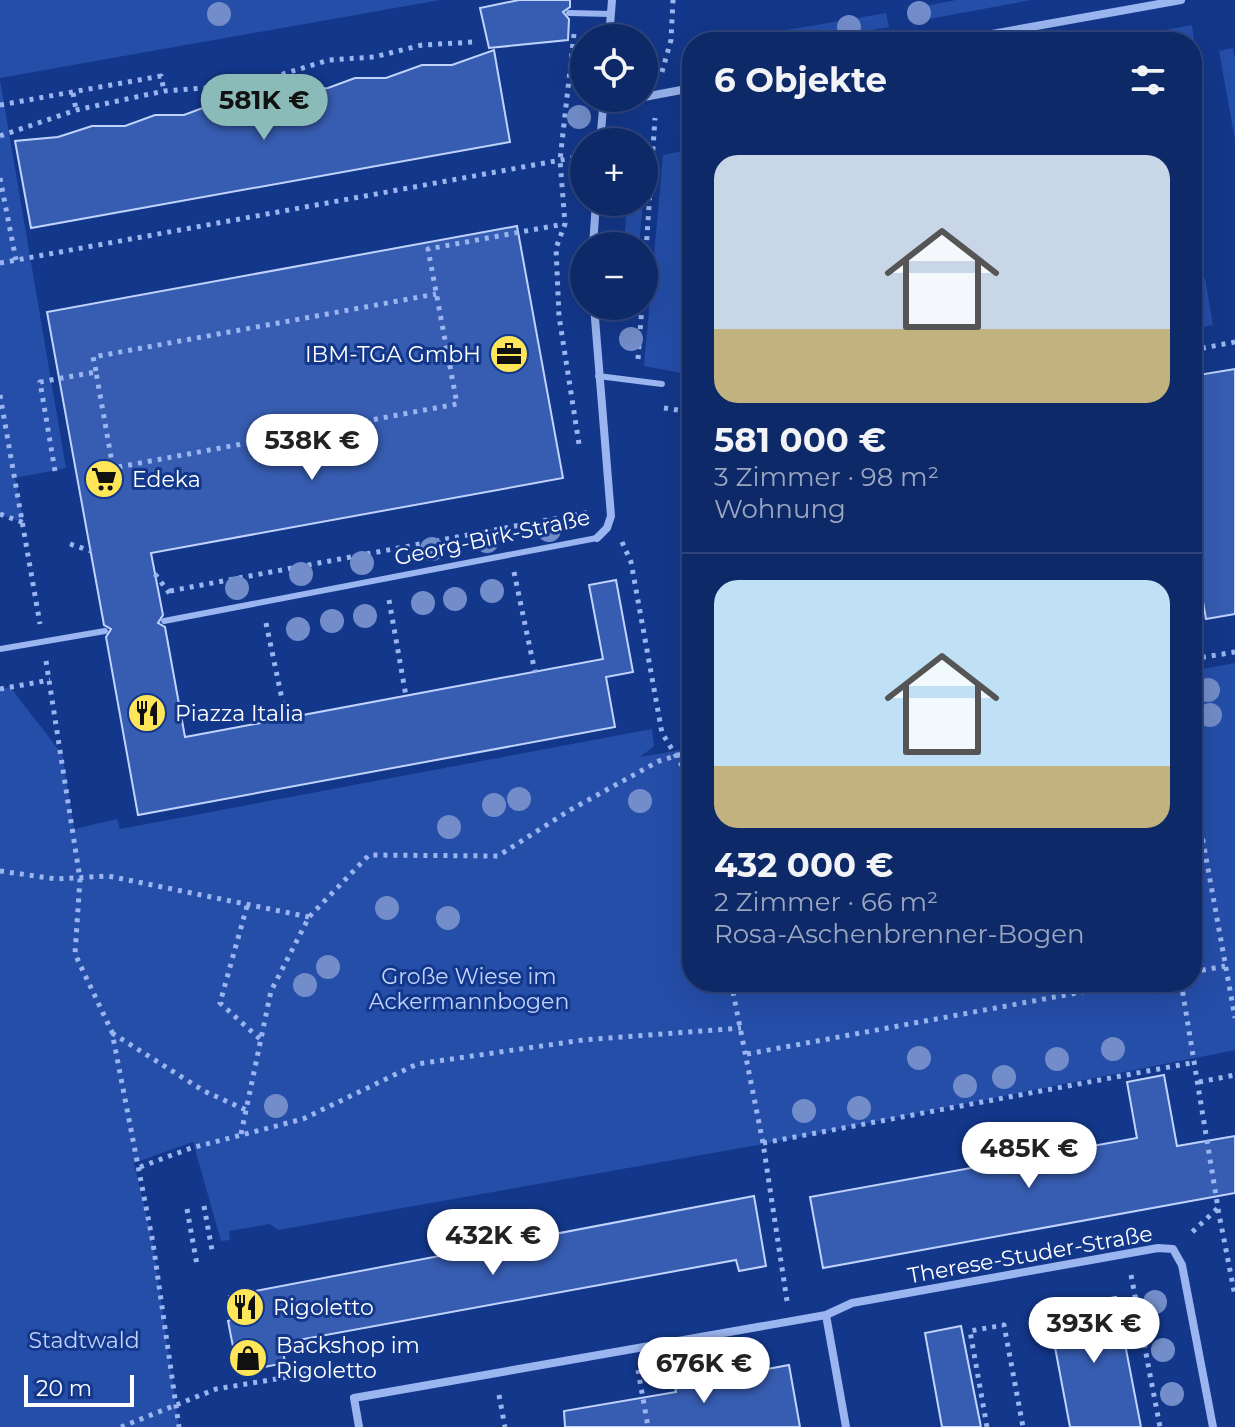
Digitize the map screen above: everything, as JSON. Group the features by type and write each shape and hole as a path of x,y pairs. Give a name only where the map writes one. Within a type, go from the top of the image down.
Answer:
{"street":[{"path":"610,24 612,0"},
{"path":"1003,32 1181,0"},
{"path":"658,94 682,90"},
{"name":"Georg-Birk-Straße","path":"595,320 611,516 607,528 597,538"},
{"name":"Therese-Studer-Straße","path":"354,1398 826,1315 852,1303 1127,1254 1173,1249 1182,1265 1213,1427"},
{"path":"826,1315 846,1427"},
{"path":"354,1398 359,1427"}],"lane":[{"path":"569,13 611,14"},
{"path":"598,376 662,384"},
{"name":"Georg-Birk-Straße","path":"164,621 597,538"},
{"path":"0,649 105,631"}],"path":[{"path":"658,85 671,40 673,0"},
{"path":"0,136 76,110 164,91 247,85 329,60 374,57 422,45 474,42"},
{"path":"570,72 560,160 565,224 556,248 559,316 582,457"},
{"path":"0,105 161,76 164,91"},
{"path":"73,93 76,110"},
{"path":"647,232 654,112"},
{"path":"0,263 570,158"},
{"path":"0,178 16,260"},
{"path":"436,294 93,357 113,468 457,404 428,249 565,224"},
{"path":"636,381 641,320"},
{"path":"1202,348 1235,342"},
{"path":"55,471 40,382 96,372"},
{"path":"0,395 50,680 80,879 75,954 112,1032 140,1167 178,1402 179,1427"},
{"path":"170,591 590,512 588,498"},
{"path":"0,514 24,523"},
{"path":"611,516 631,562 662,733 682,766"},
{"path":"505,528 535,672"},
{"path":"70,544 91,551"},
{"path":"381,552 406,696"},
{"path":"256,575 286,718"},
{"path":"1202,657 1235,652"},
{"path":"0,689 50,680"},
{"path":"241,1134 271,991 309,917 369,855 498,856 570,810 682,753"},
{"path":"1202,836 1235,1018"},
{"path":"0,871 56,879 108,876 309,917"},
{"path":"247,906 220,1003 260,1040"},
{"path":"1202,970 1225,966"},
{"path":"733,992 763,1143 785,1289"},
{"path":"747,1054 1082,992"},
{"path":"1183,992 1235,1296"},
{"path":"140,1167 241,1134 303,1119 417,1064 583,1040 741,1028"},
{"path":"112,1032 204,1091 246,1110"},
{"path":"763,1143 1196,1062"},
{"path":"1199,1082 1235,1075"},
{"path":"204,1206 212,1250"},
{"path":"1185,1238 1218,1208"},
{"path":"187,1209 197,1265"},
{"path":"1127,1254 1160,1427"},
{"path":"987,1427 970,1331 1004,1325 1023,1427"},
{"path":"634,1349 648,1427"},
{"path":"121,1427 216,1389 336,1369 354,1398"},
{"path":"496,1374 505,1427"}],"green space":[{"path":"0,0 440,0 0,78"},
{"path":"956,0 1031,0 913,22 910,9"},
{"path":"886,13 889,27 861,32 775,32"},
{"path":"1192,25 1193,32 1154,32"},
{"path":"1233,48 1235,60 1235,140 1219,51"},
{"path":"0,80 66,468 15,478 24,523 0,514"},
{"path":"682,151 682,373 644,366 648,320 658,320 658,211 663,155"},
{"path":"626,216 642,216 640,232 625,232"},
{"path":"1205,278 1213,325 1202,327 1202,279"},
{"name":"Große Wiese im Ackermannbogen","path":"1235,663 1235,1050 758,1145 278,1230 270,1224 229,1231 230,1240 221,1241 193,1142 134,1163 153,1243 179,1427 0,1427 0,689 10,687 62,754 74,829 117,819 120,829 652,729 654,746 640,757 682,750 682,992 1202,992 1202,669"}],"building":[{"path":"519,0 570,0 570,7 563,12 569,19 568,40 489,48 480,8"},
{"path":"494,50 510,142 31,228 15,141 58,137 92,126 125,126 155,115 184,115 216,103 255,102 292,90 328,88 355,78 386,78 422,65 452,65"},
{"path":"517,226 563,478 151,553 163,615 158,623 165,627 185,737 603,659 589,585 616,580 633,672 606,677 615,727 138,815 106,637 111,629 104,625 47,312"},
{"path":"1235,369 1235,614 1206,619 1202,596 1202,374"},
{"path":"1164,1075 1177,1146 1235,1136 1235,1193 823,1268 810,1197 1137,1138 1127,1082"},
{"path":"754,1196 766,1266 739,1271 736,1260 282,1343 285,1363 238,1372 228,1321 234,1319 229,1296"},
{"path":"1116,1297 1141,1427 1070,1427 1048,1310"},
{"path":"961,1326 981,1427 942,1427 925,1333"},
{"path":"789,1365 800,1427 565,1427 564,1411 676,1392 675,1386"}],"place":[{"name":"IBM-TGA GmbH","path":"509,354"},
{"name":"Edeka","path":"104,479"},
{"name":"Piazza Italia","path":"147,713"},
{"name":"Rigoletto","path":"245,1307"},
{"name":"Backshop im Rigoletto","path":"248,1358"}],"park label":[{"name":"Stadtwald","path":"84,1340"}]}
